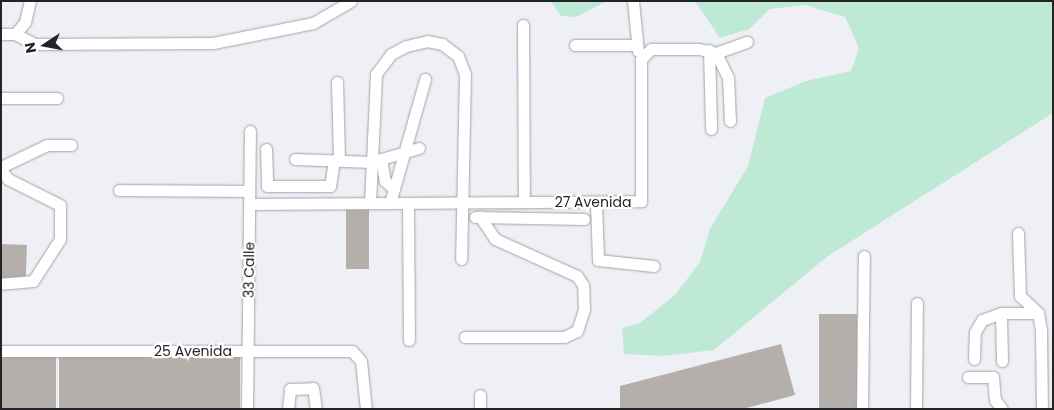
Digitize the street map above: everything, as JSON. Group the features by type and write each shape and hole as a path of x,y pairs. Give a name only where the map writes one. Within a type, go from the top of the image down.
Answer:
{"street":[{"path":"15,34 25,22 30,1"},
{"path":"1,34 15,34 48,45 213,43 313,23 351,1"},
{"path":"633,1 635,45 641,59 652,49 712,52 747,42"},
{"path":"523,25 524,202"},
{"path":"370,203 376,160 376,74 381,64 406,46 426,41 442,44 458,56 465,74 464,203 461,258"},
{"path":"575,45 635,45"},
{"path":"712,52 728,78 730,121"},
{"path":"711,130 712,52"},
{"name":"27 Avenida","path":"250,204 596,202 642,199 641,59"},
{"path":"390,203 425,79"},
{"path":"266,149 269,186 330,186 337,160 337,82"},
{"path":"1,98 56,98"},
{"name":"33 Calle","path":"247,409 250,131"},
{"path":"1,284 33,281 60,239 60,205 8,178 1,168 47,145 70,145"},
{"path":"295,159 376,160 419,148"},
{"path":"376,160 385,181 394,189"},
{"path":"120,190 249,191"},
{"path":"596,202 598,260 654,266"},
{"path":"408,203 409,340"},
{"path":"463,216 584,219"},
{"path":"465,337 564,337 577,331 584,309 583,285 577,276 495,239 480,217"},
{"path":"1018,234 1020,296 1038,313 1042,409"},
{"path":"862,409 864,256"},
{"path":"916,409 917,303"},
{"path":"974,359 977,326 1002,313 1038,313"},
{"path":"1002,313 1002,361"},
{"name":"25 Avenida","path":"1,351 352,351 361,361 366,409"},
{"path":"968,377 993,377 996,400 1002,409"},
{"path":"288,409 290,389 313,388 316,409"},
{"path":"480,395 480,409"}],"green space":[{"path":"551,1 607,1 576,17 561,16"},
{"path":"695,1 1053,1 1053,113 828,256 714,350 663,356 624,354 622,328 640,323 675,295 700,262 710,229 748,166 765,98 806,81 851,71 859,48 845,17 805,5 770,9 749,29 720,38"}],"building":[{"path":"346,206 369,206 369,269 346,269"},
{"path":"1,244 27,245 26,281 1,280"},
{"path":"819,314 857,314 857,409 819,409"},
{"path":"781,344 795,395 743,409 620,409 620,386"},
{"path":"59,354 240,354 240,409 59,409"},
{"path":"1,356 56,356 56,409 1,409"}]}
